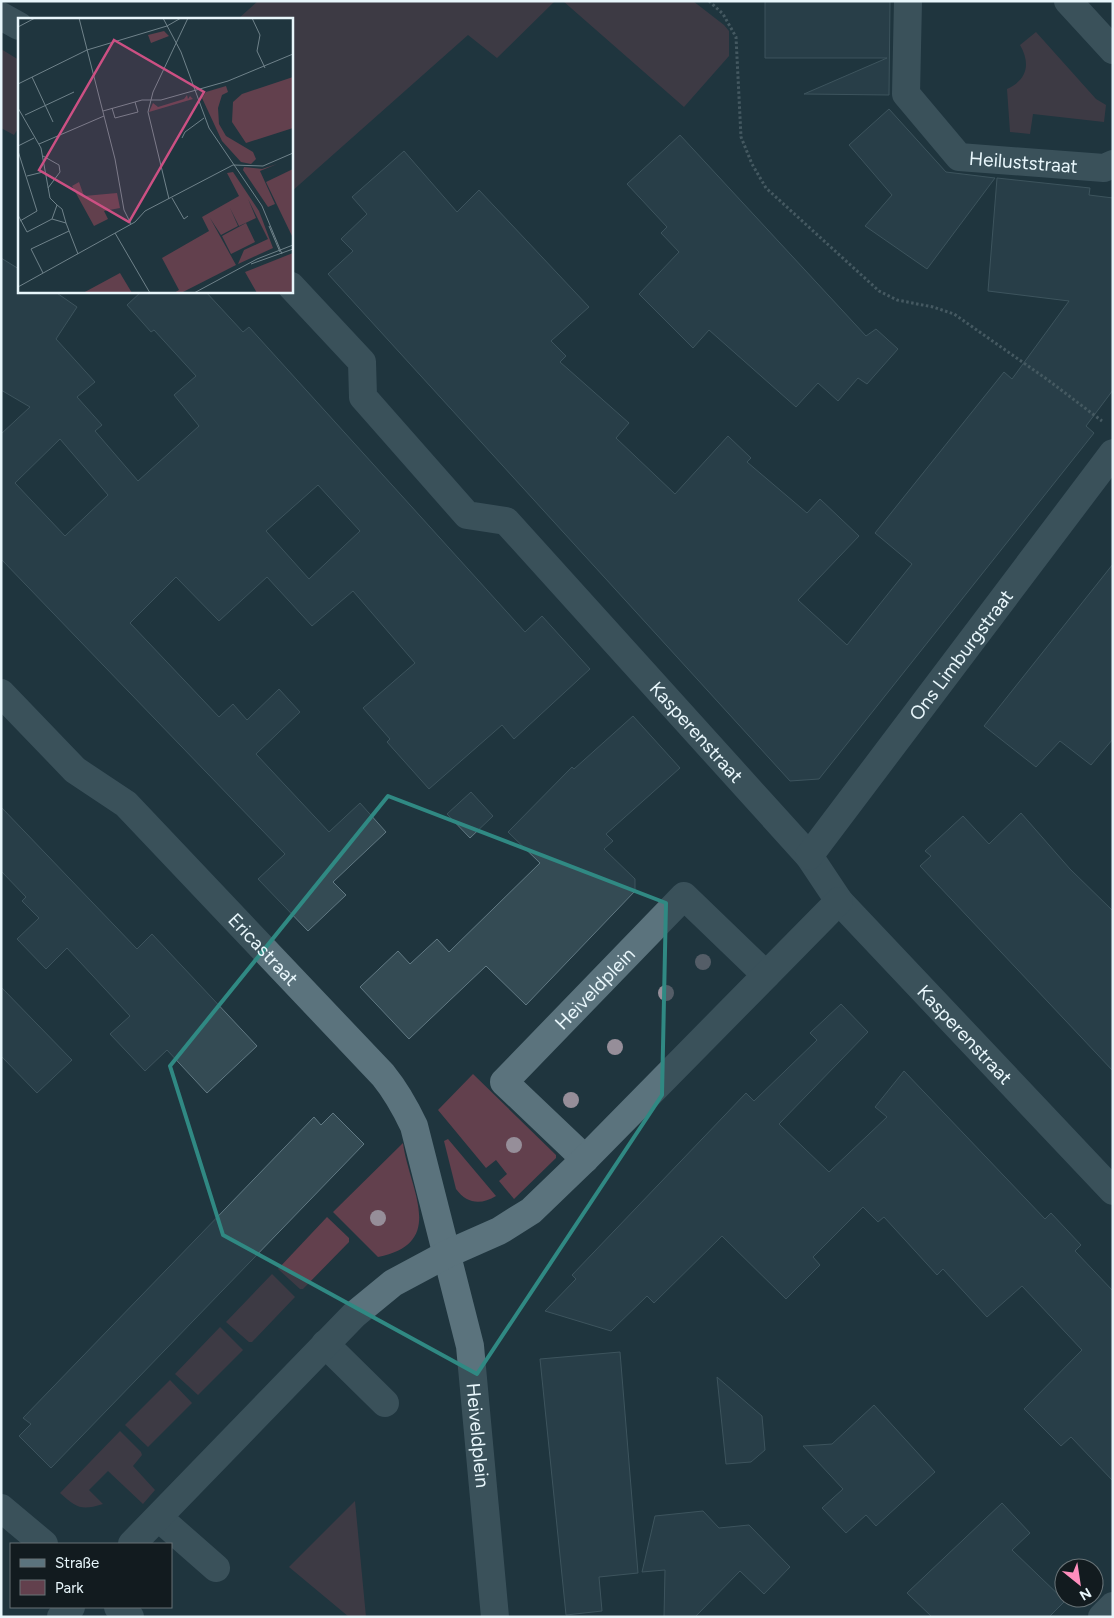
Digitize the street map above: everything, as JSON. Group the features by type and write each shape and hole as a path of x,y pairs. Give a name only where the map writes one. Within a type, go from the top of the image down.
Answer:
{"street":[{"name":"Heiluststraat","path":"908,1 906,94 959,157 1104,168 1113,164"},
{"path":"1068,1 1113,50"},
{"path":"1,16 18,25"},
{"name":"Kasperenstraat","path":"292,287 362,362 362,397 467,515 506,521 809,856 839,901 1113,1191"},
{"name":"Ons Limburgstraat","path":"809,856 1113,453"},
{"name":"Ericastraat","path":"1,693 75,770 126,804 396,1091 414,1126 447,1254"},
{"name":"Heiveldplein","path":"585,1159 504,1082 684,896 766,976"},
{"path":"133,1543 354,1315 393,1283 447,1254 516,1223 585,1159 839,901"},
{"name":"Heiveldplein","path":"447,1254 470,1346 495,1617"},
{"path":"325,1344 385,1403"},
{"path":"1,1508 43,1543"},
{"path":"159,1518 216,1568"},
{"path":"1102,1617 1113,1606"},
{"path":"61,1617 70,1608"},
{"path":"119,1608 130,1617"}],"path":[{"path":"709,1 723,14 736,37 741,137 752,164 766,188 879,291 897,300 934,307 954,314 1048,380 1106,424"}],"highlighted area":[{"path":"388,796 666,903 662,1095 477,1374 223,1235 170,1066"}],"green space":[{"path":"258,1 555,1 497,58 468,35 292,191 292,18 239,18"},
{"path":"563,1 693,1 729,31 729,56 684,107"},
{"path":"1036,32 1096,99 1106,105 1104,122 1033,114 1030,134 1010,132 1007,89 1019,81 1025,71 1025,59 1020,45"},
{"path":"1,49 18,59 18,129 14,135 1,128"},
{"path":"473,1074 556,1155 556,1158 514,1199 499,1181 507,1174 496,1160 486,1168 438,1110"},
{"path":"448,1139 496,1196 485,1201 474,1202 460,1194 456,1189 444,1141"},
{"path":"403,1143 419,1212 418,1227 412,1240 399,1250 378,1257 333,1212"},
{"path":"327,1217 349,1238 349,1242 303,1289 300,1289 278,1269"},
{"path":"272,1274 295,1297 252,1342 249,1342 226,1322"},
{"path":"220,1327 243,1350 198,1395 175,1374"},
{"path":"170,1380 192,1403 148,1447 125,1425"},
{"path":"120,1431 141,1452 142,1455 133,1466 155,1490 143,1504 108,1471 89,1490 103,1504 84,1508 75,1505 60,1493"},
{"path":"355,1501 366,1617 349,1617 289,1567"}],"building":[{"path":"765,1 890,1 889,95 804,94 887,58 765,58"},
{"path":"889,109 946,172 995,178 927,269 865,226 892,195 849,145"},
{"path":"680,135 866,336 876,329 898,349 867,384 858,378 838,401 818,383 796,407 709,330 693,348 639,294 679,252 661,233 667,227 627,184"},
{"path":"404,151 457,212 479,190 589,307 551,341 566,356 560,362 629,423 616,438 675,494 728,436 751,458 747,462 807,513 820,499 859,536 798,600 847,645 912,564 875,533 1004,372 1012,379 1069,301 988,291 997,178 1090,188 1089,195 1113,198 1113,390 1086,426 1094,433 819,779 790,781 328,274 353,251 341,239 367,214 352,197"},
{"path":"1,258 18,268 18,292 55,292 77,307 56,339 95,382 77,397 102,425 95,431 138,481 199,426 174,395 196,376 154,330 151,332 127,305 141,292 206,292 243,332 249,327 525,632 542,616 590,669 514,739 502,725 429,789 387,742 390,739 363,708 415,663 353,591 312,626 267,577 219,621 176,577 130,623 219,717 233,704 247,720 279,689 300,712 256,754 329,832 360,803 386,832 333,882 346,895 308,931 258,879 285,854 1,559 1,434 30,407 1,390","holes":["60,439 108,495 65,536 15,483","318,485 360,531 309,579 266,531"]},
{"path":"1113,564 1113,739 1091,765 1060,741 1036,767 984,726"},
{"path":"633,716 680,768 606,834 613,841 604,849 635,879 635,891 526,1005 486,966 409,1039 360,987 398,951 410,964 437,939 449,952 540,863 508,832 572,767 574,769"},
{"path":"471,792 493,816 470,838 447,814"},
{"path":"1,807 137,949 152,934 257,1046 207,1093 167,1050 145,1071 110,1034 130,1016 67,948 46,969 17,939 39,918 22,901 26,897 1,871"},
{"path":"1021,813 1070,869 1113,911 1113,1071 920,866 931,856 925,851 963,816 989,844"},
{"path":"1,987 72,1060 37,1093 1,1056"},
{"path":"841,1004 868,1032 779,1124 829,1172 887,1117 875,1107 904,1071 1045,1219 1051,1213 1081,1245 1075,1251 1113,1291 1113,1481 1071,1437 1061,1446 1024,1409 1082,1350 1022,1286 987,1317 943,1269 937,1275 884,1217 878,1222 863,1207 813,1257 820,1265 786,1299 722,1236 654,1303 647,1296 611,1331 545,1311 576,1279 572,1275 746,1093 754,1101 817,1040 810,1033"},
{"path":"333,1113 364,1144 51,1468 19,1436 31,1424 23,1418 314,1117 321,1125"},
{"path":"620,1352 638,1573 599,1577 602,1611 566,1615 540,1359"},
{"path":"717,1377 762,1416 765,1450 751,1462 726,1464"},
{"path":"874,1405 935,1472 876,1526 866,1515 846,1533 822,1508 843,1489 803,1446 832,1444"},
{"path":"1002,1503 1030,1533 1012,1550 1054,1590 1054,1608 1058,1608 1049,1617 932,1617 907,1593"},
{"path":"703,1511 719,1528 749,1525 790,1567 764,1594 740,1571 695,1617 664,1617 665,1570 642,1572 655,1516"}]}
